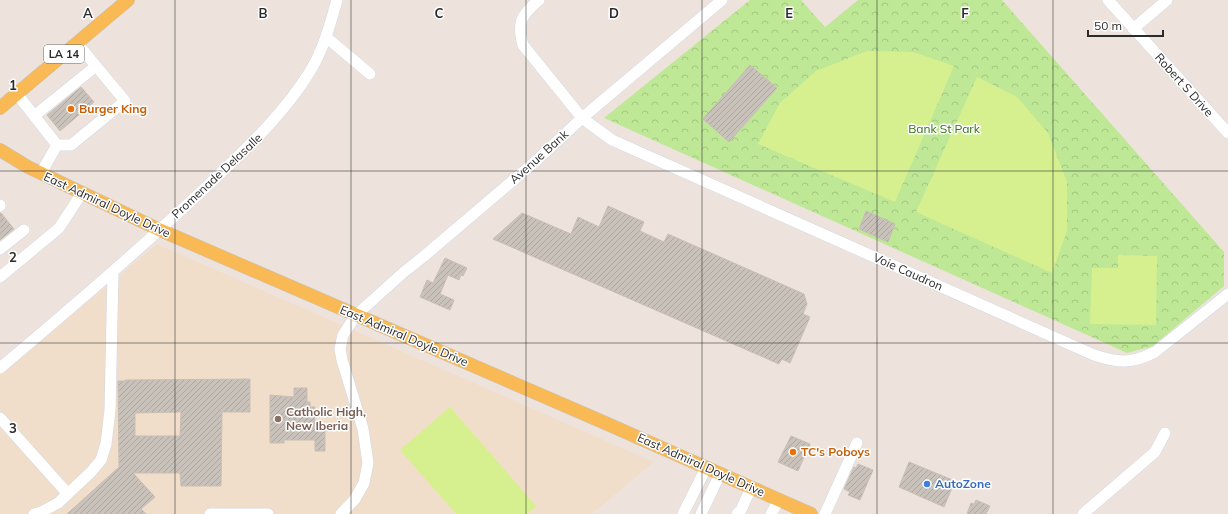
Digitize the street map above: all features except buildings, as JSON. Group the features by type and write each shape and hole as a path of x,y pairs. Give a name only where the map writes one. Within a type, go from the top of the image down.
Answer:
{"main road":[{"name":"LA 14","path":"0,108 128,0"},
{"name":"East Admiral Doyle Drive","path":"0,150 28,167 160,230 811,514"}],"street":[{"name":"Promenade Delasalle","path":"0,368 160,230 264,132 288,104 310,73 326,37 337,0"},
{"name":"Voie Caudron","path":"539,0 528,9 522,20 520,33 523,45 582,118 612,140 1094,355 1119,361 1131,361 1144,358 1155,352 1228,294"},
{"name":"Avenue Bank","path":"340,514 355,499 364,483 368,462 366,445 340,349 343,335 356,315 404,272 537,160 582,118 722,0"},
{"name":"Robert S Drive","path":"1108,0 1133,29 1226,127"},
{"path":"1133,29 1167,0"},
{"path":"326,37 370,74"},
{"path":"57,145 71,145 125,101 77,44"},
{"path":"34,116 96,66"},
{"path":"17,94 57,145"},
{"path":"41,173 57,145"},
{"path":"0,278 59,228 82,193"},
{"path":"0,249 24,230"},
{"path":"34,514 58,503 92,472 101,460 106,444 110,410 113,272"},
{"path":"0,418 68,494"},
{"path":"1083,514 1155,452 1165,433"},
{"path":"825,514 856,443"},
{"path":"683,514 706,468"},
{"path":"702,514 720,474"},
{"path":"742,513 751,488"},
{"path":"771,514 778,500"},
{"path":"210,514 268,514"}],"shaded area":[{"name":"Catholic High, New Iberia","path":"157,244 654,462 592,514 0,514 0,375"}],"green space":[{"name":"Bank St Park","path":"750,0 801,0 825,27 858,0 1002,0 1224,252 1224,286 1153,346 1127,353 604,118"},
{"path":"867,51 913,52 954,66 895,202 758,144 780,103 816,71"},
{"path":"977,77 1017,97 1048,133 1067,182 1067,231 1052,273 916,212"},
{"path":"1118,255 1157,256 1156,325 1090,324 1092,268 1118,268"},
{"path":"450,407 536,506 527,514 456,514 400,450"}],"place":[{"name":"Burger King","path":"71,109"},
{"name":"Catholic High, New Iberia","path":"278,419"},
{"name":"TC's Poboys","path":"793,452"},
{"name":"AutoZone","path":"927,484"}]}
